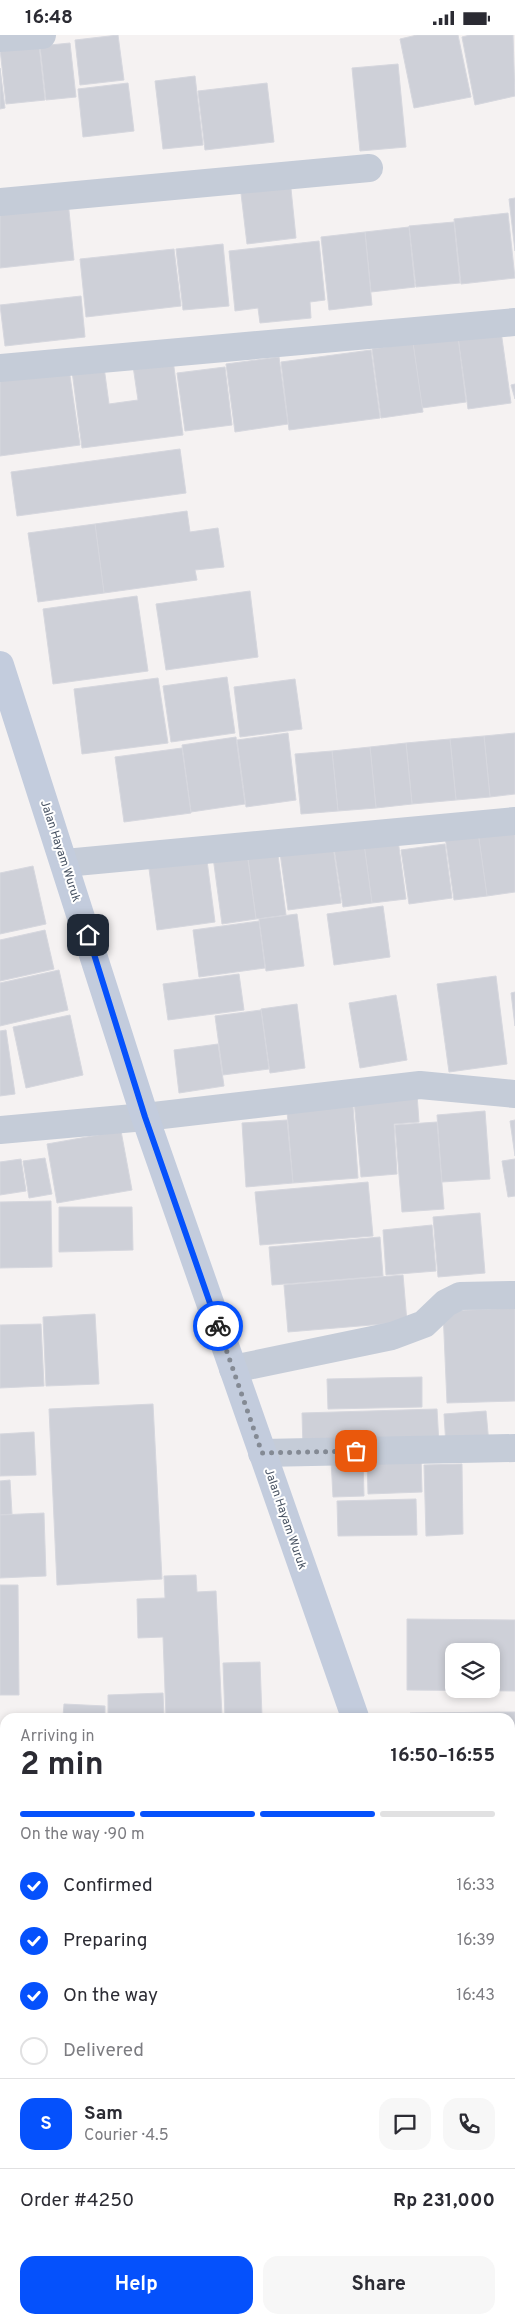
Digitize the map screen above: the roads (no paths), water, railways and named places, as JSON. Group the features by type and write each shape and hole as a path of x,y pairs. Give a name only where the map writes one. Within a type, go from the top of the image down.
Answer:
{"main road":[{"name":"Jalan Hayam Wuruk","path":"0,665 145,1117 354,1713"}],"street":[{"path":"0,38 42,35"},
{"path":"0,202 369,169"},
{"path":"0,368 515,322"},
{"path":"65,863 515,821"},
{"path":"0,1130 145,1117 420,1085 515,1094"},
{"path":"233,1369 392,1335 424,1324 453,1298 515,1295"},
{"path":"262,1453 515,1448"}]}
